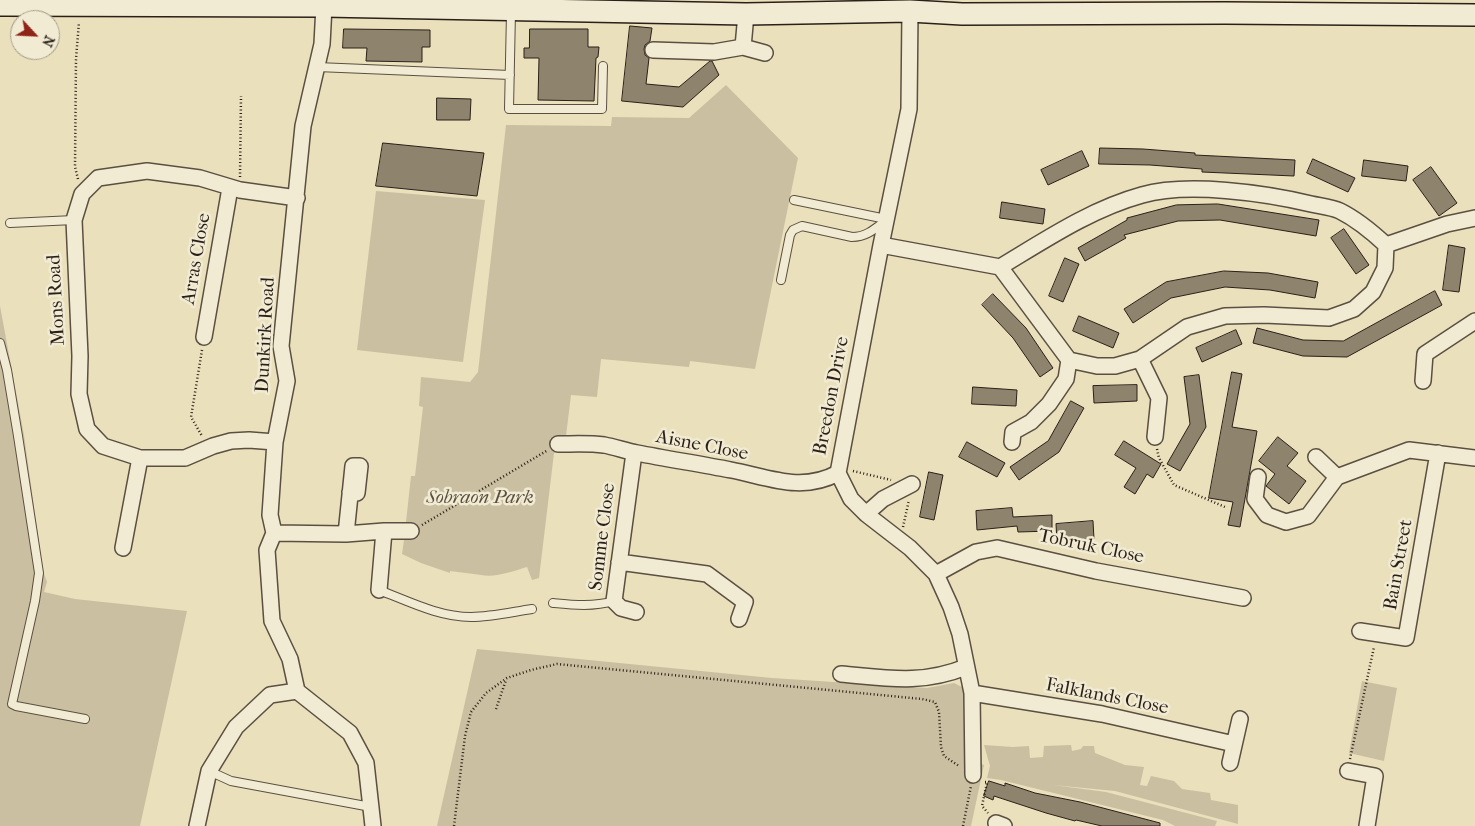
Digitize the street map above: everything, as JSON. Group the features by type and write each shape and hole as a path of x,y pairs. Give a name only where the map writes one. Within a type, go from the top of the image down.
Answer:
{"main road":[{"path":"0,5 36,3 81,6 523,7 746,14 910,11 962,7 1122,6 1225,7 1475,15"}],"street":[{"name":"Dunkirk Road","path":"297,691 290,659 272,621 267,550 274,533 270,515 275,442 286,381 282,346 303,126 322,44 324,6"},
{"name":"Breedon Drive","path":"910,11 909,109 886,219 838,473 851,498 866,514 910,548 936,574 951,607 960,634 972,693 973,775"},
{"path":"742,47 746,14"},
{"path":"653,50 714,52 742,47 765,53"},
{"path":"82,194 98,178 147,171 200,178 235,189 297,198"},
{"name":"Arras Close","path":"204,337 235,189"},
{"path":"881,245 1000,267 1094,212 1142,194 1178,190 1218,191 1281,197 1338,210 1365,225 1386,244"},
{"name":"Mons Road","path":"82,194 74,220 80,356 79,394 87,429 103,446 140,458 186,458 231,441 275,442"},
{"path":"1386,244 1447,224 1475,218"},
{"path":"1000,267 1069,360 1097,366 1115,366 1140,359 1187,326 1225,316 1264,315 1329,318 1354,309 1373,292 1385,268 1386,244"},
{"path":"1423,381 1425,354 1475,321"},
{"path":"1140,359 1159,398 1155,437"},
{"path":"1012,442 1013,432 1031,422 1055,396 1066,379 1069,360"},
{"name":"Aisne Close","path":"558,444 603,445 634,453 734,470 766,479 789,482 808,482 826,479 838,473"},
{"path":"1258,478 1256,500 1267,515 1286,522 1308,516 1337,477 1409,450 1475,458"},
{"name":"Somme Close","path":"634,453 614,601 621,608 636,612"},
{"name":"Bain Street","path":"1360,631 1406,638 1438,453"},
{"path":"1316,457 1337,477"},
{"path":"123,548 140,458"},
{"path":"866,514 883,499 912,484"},
{"path":"346,534 350,492"},
{"path":"379,590 384,531"},
{"path":"274,533 346,534 412,531"},
{"name":"Tobruk Close","path":"936,574 976,552 997,548 1096,571 1243,598"},
{"path":"619,562 707,574 745,602 739,619"},
{"path":"841,674 893,680 918,679 948,674 966,666"},
{"path":"197,826 209,771 236,727 270,695 297,691 350,732 366,763 373,826"},
{"name":"Falklands Close","path":"972,693 1102,714 1234,744"},
{"path":"1230,763 1240,719"},
{"path":"1348,771 1375,776 1367,826"}],"lane":[{"path":"523,7 510,75 509,109 602,109 603,66"},
{"path":"317,67 510,75"},
{"path":"794,200 886,219"},
{"path":"781,280 790,236 796,227 802,226 860,237 875,230 886,219"},
{"path":"10,223 74,220"},
{"path":"0,343 15,417 39,573 35,601 12,704 85,718"},
{"path":"379,590 446,614 471,617 532,609"},
{"path":"553,604 582,606 614,601"},
{"path":"209,771 231,781 371,807"}],"path":[{"path":"81,6 76,59 75,167 82,194"},
{"path":"235,189 241,96"},
{"path":"204,337 191,417 209,448"},
{"path":"1155,437 1160,458 1174,485 1225,507"},
{"path":"412,531 558,444"},
{"path":"1348,771 1376,634"},
{"path":"454,826 471,712 486,693 507,678 557,664 922,699 935,702 940,712 941,747 944,756 987,782 982,806 1000,825"},
{"path":"496,709 507,678"},
{"path":"963,826 973,775"}],"green space":[{"name":"Sobraon Park","path":"726,85 798,158 755,369 690,361 689,367 601,359 597,397 571,395 566,436 559,436 557,452 554,453 539,578 532,580 527,567 492,576 450,571 450,573 402,554 404,540 412,540 414,523 406,522 411,476 415,476 423,407 419,406 421,377 470,382 478,372 506,125 611,126 612,117 689,118"},
{"path":"376,191 485,200 463,362 357,350"},
{"path":"0,306 24,435 43,571 47,582 44,592 75,599 187,611 140,826 0,826"},
{"path":"477,649 772,678 927,688 954,683 964,688 970,759 984,765 971,826 437,826"},
{"path":"1362,681 1397,688 1384,761 1349,753"},
{"path":"984,745 1029,746 1030,758 1043,757 1044,746 1071,745 1072,751 1081,749 1083,746 1094,746 1095,753 1125,765 1144,767 1140,785 1147,786 1151,776 1174,781 1182,789 1210,793 1211,800 1238,805 1238,824 1115,791 1053,785 1106,792 1217,821 1215,826 1175,826 1163,820 987,778 990,766"}],"building":[{"path":"630,26 652,28 650,41 645,45 644,49 645,55 649,58 646,84 679,87 710,61 712,61 719,75 683,107 622,101"},
{"path":"344,29 430,30 430,47 422,47 422,62 366,61 367,48 343,48"},
{"path":"530,29 588,29 588,47 599,47 598,57 596,58 594,101 538,100 539,58 524,58 524,48 529,48"},
{"path":"437,98 471,99 470,120 437,120"},
{"path":"383,143 484,153 477,196 376,186"},
{"path":"1100,148 1143,149 1195,153 1195,155 1295,160 1294,176 1202,172 1202,169 1150,165 1099,164"},
{"path":"1082,151 1089,166 1048,185 1041,170"},
{"path":"1313,159 1355,178 1348,192 1307,173"},
{"path":"1364,160 1408,166 1406,181 1362,176"},
{"path":"1431,167 1457,203 1439,216 1413,180"},
{"path":"1002,202 1045,209 1043,224 1000,218"},
{"path":"1218,204 1319,220 1316,236 1220,220 1178,221 1124,235 1126,238 1085,261 1078,248 1127,220 1127,218 1176,205"},
{"path":"1344,229 1369,265 1356,274 1331,238"},
{"path":"1449,245 1465,248 1459,292 1443,290"},
{"path":"1065,258 1079,264 1063,302 1049,296"},
{"path":"1224,271 1268,273 1318,282 1315,298 1270,290 1225,287 1171,298 1133,323 1124,309 1166,282"},
{"path":"1435,291 1442,305 1347,357 1303,356 1253,343 1257,328 1303,340 1343,341"},
{"path":"993,294 1026,328 1053,368 1040,377 1013,338 982,305"},
{"path":"1079,316 1119,333 1113,348 1073,331"},
{"path":"1236,330 1242,344 1202,362 1196,348"},
{"path":"1232,372 1242,374 1232,427 1257,431 1240,527 1228,525 1233,502 1209,498"},
{"path":"1199,375 1206,427 1180,471 1167,464 1190,424 1184,377"},
{"path":"1137,385 1137,401 1094,403 1093,386"},
{"path":"973,387 1017,390 1016,406 972,404"},
{"path":"1071,401 1084,408 1059,452 1019,480 1010,467 1048,441"},
{"path":"1278,437 1298,453 1287,466 1306,481 1289,504 1266,486 1275,474 1259,461"},
{"path":"1124,441 1161,464 1153,478 1147,474 1135,494 1124,487 1136,468 1115,455"},
{"path":"967,442 1005,463 997,477 959,457"},
{"path":"929,472 943,475 934,520 920,517"},
{"path":"1012,508 1013,517 1052,515 1052,531 1018,532 1017,526 977,530 976,511"},
{"path":"1093,521 1094,539 1057,541 1056,524"},
{"path":"989,781 1005,786 1005,783 1035,793 1080,802 1160,823 1160,826 1102,826 1046,813 994,796 993,800 984,796"}]}
